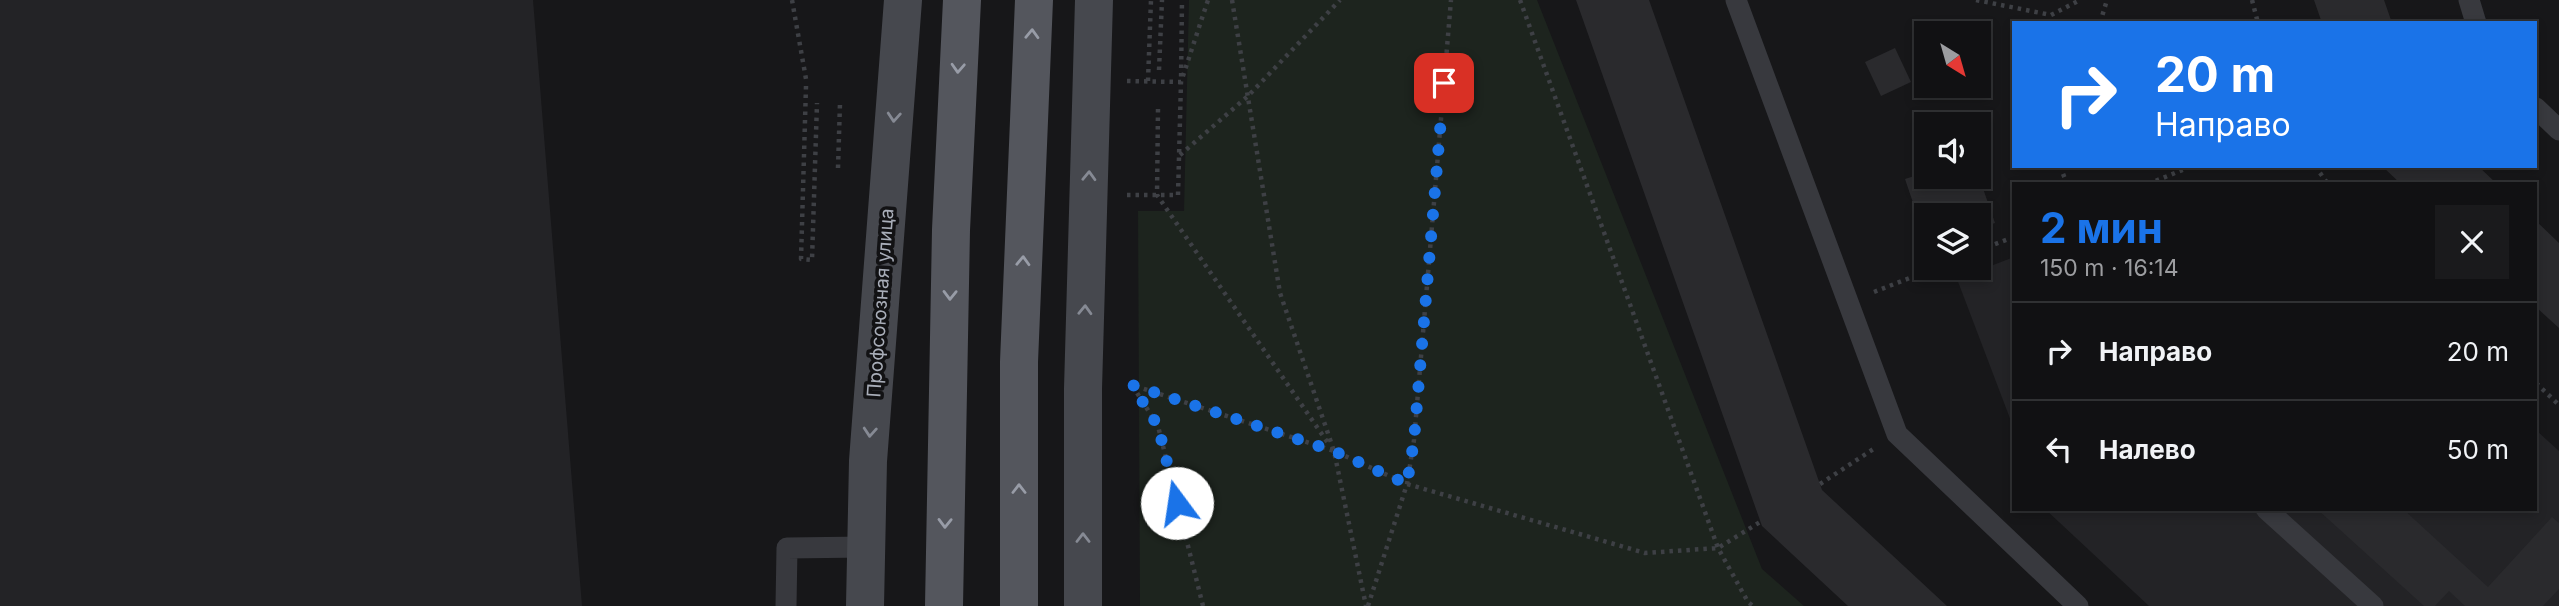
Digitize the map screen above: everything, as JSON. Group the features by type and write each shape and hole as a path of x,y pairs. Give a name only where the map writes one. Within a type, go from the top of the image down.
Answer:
{"main road":[{"name":"Профсоюзная улица","path":"865,606 868,461 903,0"},
{"path":"944,606 951,230 962,0"},
{"path":"1018,606 1019,362 1034,0"},
{"path":"1083,606 1083,389 1094,0"}],"lane":[{"path":"1736,0 1897,434 2078,606"},
{"path":"2469,0 2475,21"},
{"path":"2537,109 2559,130"},
{"path":"2268,511 2372,606"},
{"path":"786,606 787,548 866,547"}],"path":[{"path":"792,0 806,79"},
{"path":"1148,81 1151,0"},
{"path":"1160,70 1162,0"},
{"path":"1127,195 1178,195 1182,0"},
{"path":"1181,82 1208,0"},
{"path":"1231,0 1280,293 1334,451 1367,606"},
{"path":"1179,155 1248,96 1340,0"},
{"path":"1367,606 1407,484 1414,440 1451,0"},
{"path":"1520,0 1718,548 1749,605"},
{"path":"1976,0 2051,15 2080,0"},
{"path":"2101,21 2107,0"},
{"path":"2252,0 2257,21"},
{"path":"1126,81 1181,82"},
{"path":"806,86 801,259 812,260 817,103"},
{"path":"838,167 840,103"},
{"path":"1158,109 1157,195 1334,451"},
{"path":"2153,182 2187,168"},
{"path":"1991,245 2012,237"},
{"path":"1847,303 1914,276"},
{"path":"2537,384 2559,405"},
{"path":"1203,606 1158,426 1132,385 1334,451 1407,484 1645,553 1718,548 1760,522"},
{"path":"1820,484 1897,434"}],"shaded area":[{"path":"0,0 533,0 582,606 0,606"},
{"path":"1189,0 1537,0 1762,569 1804,606 1140,606 1138,211 1184,211"},
{"path":"2012,258 2012,424 1957,280 1991,280 1991,266"},
{"path":"2537,431 2559,451 2559,606 2149,606 2047,511 2537,511"}],"building":[{"path":"1576,0 1649,0 1822,490 1947,606 1848,606 1762,526"},
{"path":"2314,0 2384,0 2391,21 2321,21"},
{"path":"1895,48 1911,82 1881,96 1865,62"},
{"path":"2384,168 2480,168 2495,182 2399,182"},
{"path":"1914,176 1914,189 1983,189 1988,203 1914,203 1914,206 1905,179"},
{"path":"2537,222 2559,243 2559,328 2537,308"},
{"path":"2319,511 2405,511 2488,587 2552,517 2559,523 2559,589 2543,606 2465,606 2449,591 2435,606 2424,606"}],"route":[{"path":"1177,503 1158,426 1132,385 1334,451 1407,484 1414,440 1444,83"}]}
